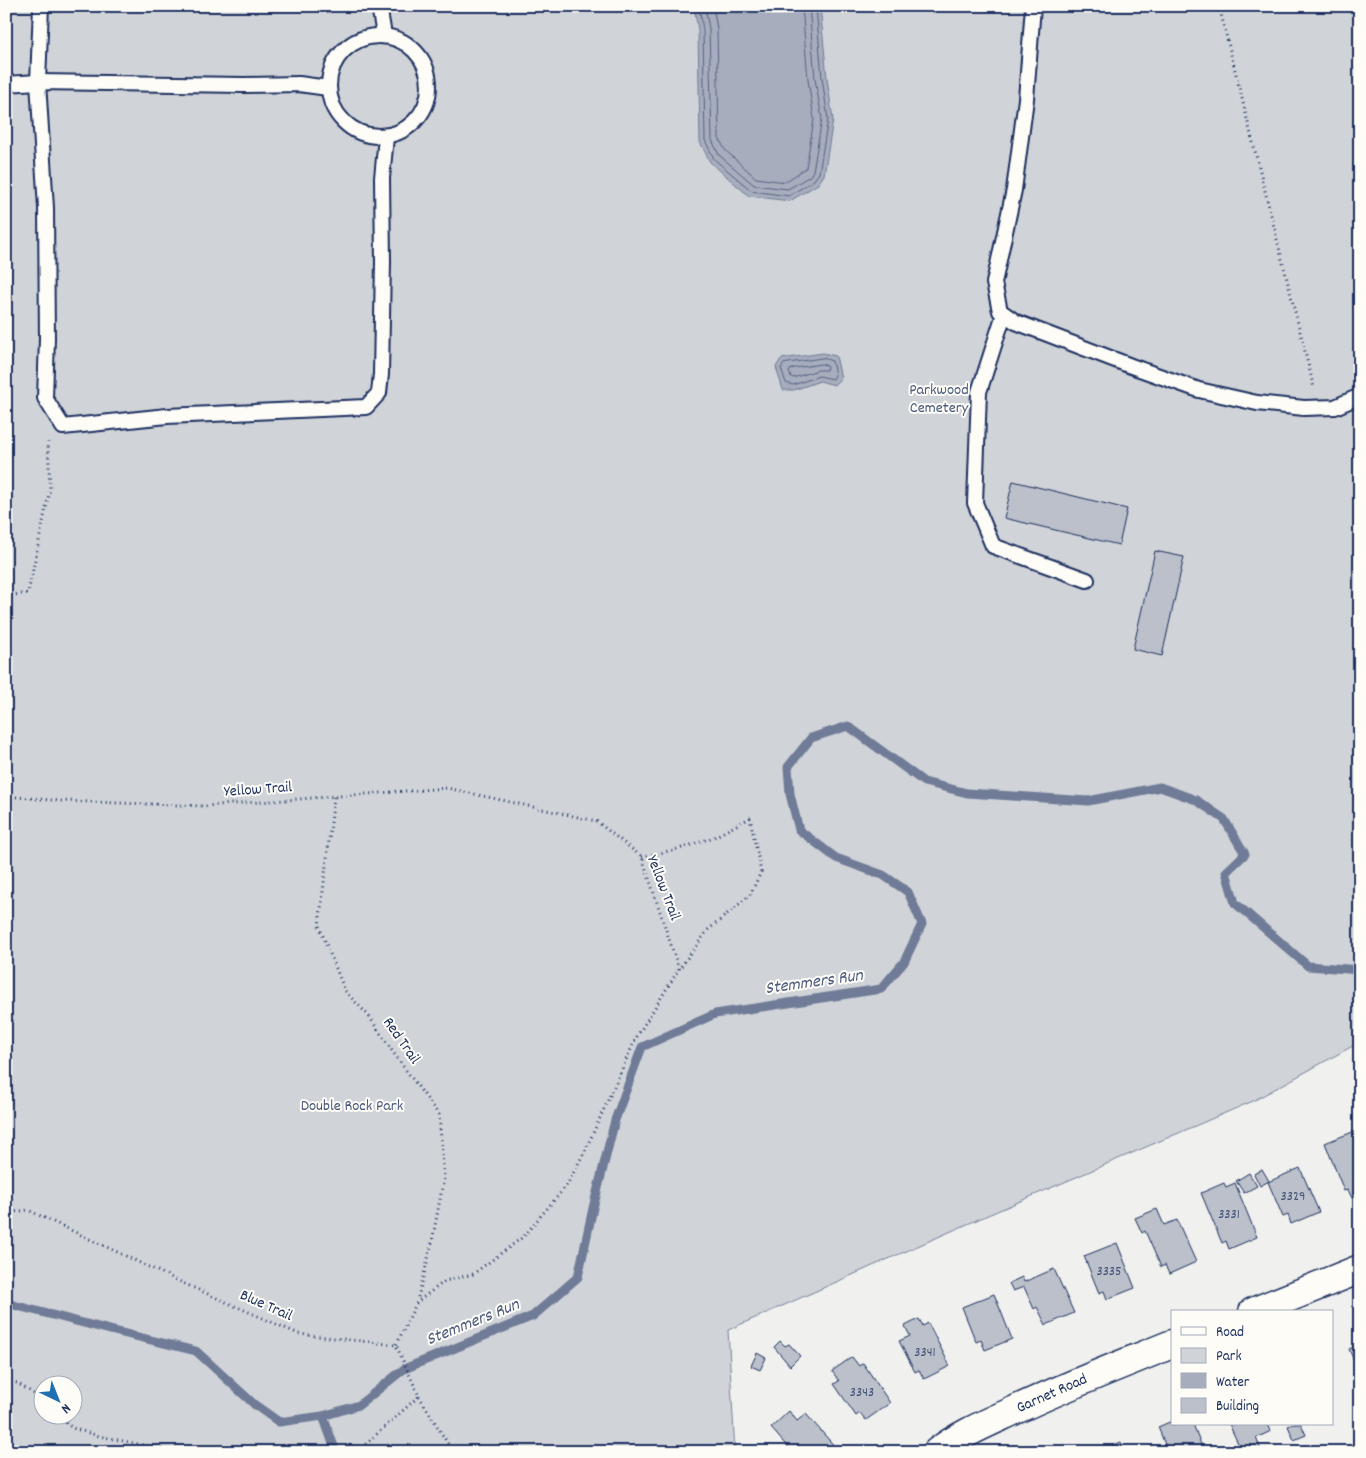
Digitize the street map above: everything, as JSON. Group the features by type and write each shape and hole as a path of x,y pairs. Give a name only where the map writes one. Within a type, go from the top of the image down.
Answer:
{"street":[{"path":"1258,1310 1360,1269"},
{"name":"Garnet Road","path":"937,1452 973,1430 1019,1408 1171,1344"}],"lane":[{"path":"41,6 38,82 46,208 47,339 45,398 63,427 167,416 366,407 379,393 381,374 382,178 386,137"},
{"path":"379,6 384,35"},
{"path":"1033,6 1026,100 1014,190 994,283 1000,311 1016,322 1199,390 1257,403 1304,408 1335,406 1360,396"},
{"path":"384,35 411,46 427,70 428,100 413,125 386,137 358,133 336,115 328,88 332,67 344,49 362,38 384,35"},
{"path":"6,84 38,82 300,84 328,88"},
{"path":"1004,314 979,392 975,503 993,546 1087,580"}],"path":[{"path":"1220,6 1318,408"},
{"path":"6,596 28,592 50,489 45,398"},
{"name":"Yellow Trail","path":"6,796 62,801 205,806 447,788 596,821 642,857 679,969"},
{"name":"Red Trail","path":"334,797 319,926 345,991 368,1015 439,1114 444,1178 431,1247 417,1302"},
{"path":"451,1452 419,1396 396,1345 417,1302 445,1281 473,1274 523,1237 567,1185 585,1151 636,1038 679,969 708,930 750,895 761,872 750,818 714,837 682,848 642,857"},
{"name":"Blue Trail","path":"6,1213 28,1210 185,1284 300,1334 396,1345"},
{"path":"6,1381 17,1383 32,1393"},
{"path":"357,1452 419,1396"},
{"path":"70,1426 99,1436 178,1452"}],"green space":[{"path":"6,6 1360,6 1360,1042 1253,1101 981,1218 728,1330 735,1452 6,1452"}],"water":[{"path":"694,6 820,6 833,120 824,175 818,184 790,201 749,196 710,162 700,142 698,30"},
{"path":"823,353 836,356 841,378 834,385 820,381 794,390 783,390 776,367 781,359"}],"building":[{"path":"1013,481 1127,509 1119,545 1004,518"},
{"path":"1155,551 1184,557 1162,656 1133,649"},
{"path":"1355,1131 1360,1144 1360,1194 1352,1198 1348,1190 1344,1191 1325,1143"},
{"path":"1300,1168 1319,1212 1291,1224 1288,1215 1283,1217 1268,1182"},
{"path":"1262,1169 1269,1181 1260,1186 1254,1174"},
{"path":"1249,1173 1257,1186 1244,1193 1236,1181"},
{"path":"1224,1183 1226,1187 1235,1183 1257,1237 1229,1249 1226,1241 1222,1243 1201,1193"},
{"path":"1157,1209 1164,1225 1177,1220 1196,1262 1169,1274 1165,1265 1161,1267 1145,1231 1142,1233 1135,1218"},
{"path":"1117,1243 1135,1288 1107,1299 1104,1291 1099,1293 1084,1256"},
{"path":"1054,1269 1074,1313 1046,1325 1037,1307 1034,1309 1024,1287 1013,1291 1009,1283 1022,1277 1024,1282"},
{"path":"994,1294 1012,1339 985,1350 981,1340 976,1342 962,1307"},
{"path":"919,1319 923,1326 928,1323 950,1366 924,1379 919,1370 915,1372 899,1341 910,1336 905,1326"},
{"path":"780,1341 785,1346 789,1344 800,1356 790,1366 774,1347"},
{"path":"1360,1344 1360,1375 1349,1349"},
{"path":"757,1353 766,1358 760,1370 751,1366"},
{"path":"852,1357 859,1366 863,1363 890,1403 866,1420 860,1413 856,1416 834,1384 839,1381 832,1371"},
{"path":"789,1411 797,1421 806,1414 837,1449 834,1452 792,1452 771,1428"},
{"path":"1171,1421 1171,1426 1194,1426 1204,1452 1168,1452 1158,1427"},
{"path":"1230,1426 1269,1426 1271,1431 1256,1438 1262,1452 1242,1452"},
{"path":"1288,1426 1302,1426 1306,1435 1294,1440"},
{"path":"1121,1442 1124,1450 1129,1448 1130,1452 1097,1452"}],"waterway":[{"name":"Stemmers Run","path":"6,1303 196,1351 255,1405 279,1422 323,1416 359,1405 404,1369 533,1316 578,1277 615,1120 642,1047 715,1014 881,989 904,962 922,924 908,892 883,875 836,858 799,830 790,794 788,767 811,738 848,726 924,782 967,793 1088,801 1160,787 1196,800 1224,819 1245,854 1226,872 1235,903 1308,966 1360,970"},
{"path":"323,1416 336,1452"}],"park label":[{"name":"Parkwood Cemetery","path":"939,399"},
{"name":"Double Rock Park","path":"352,1106"}]}
